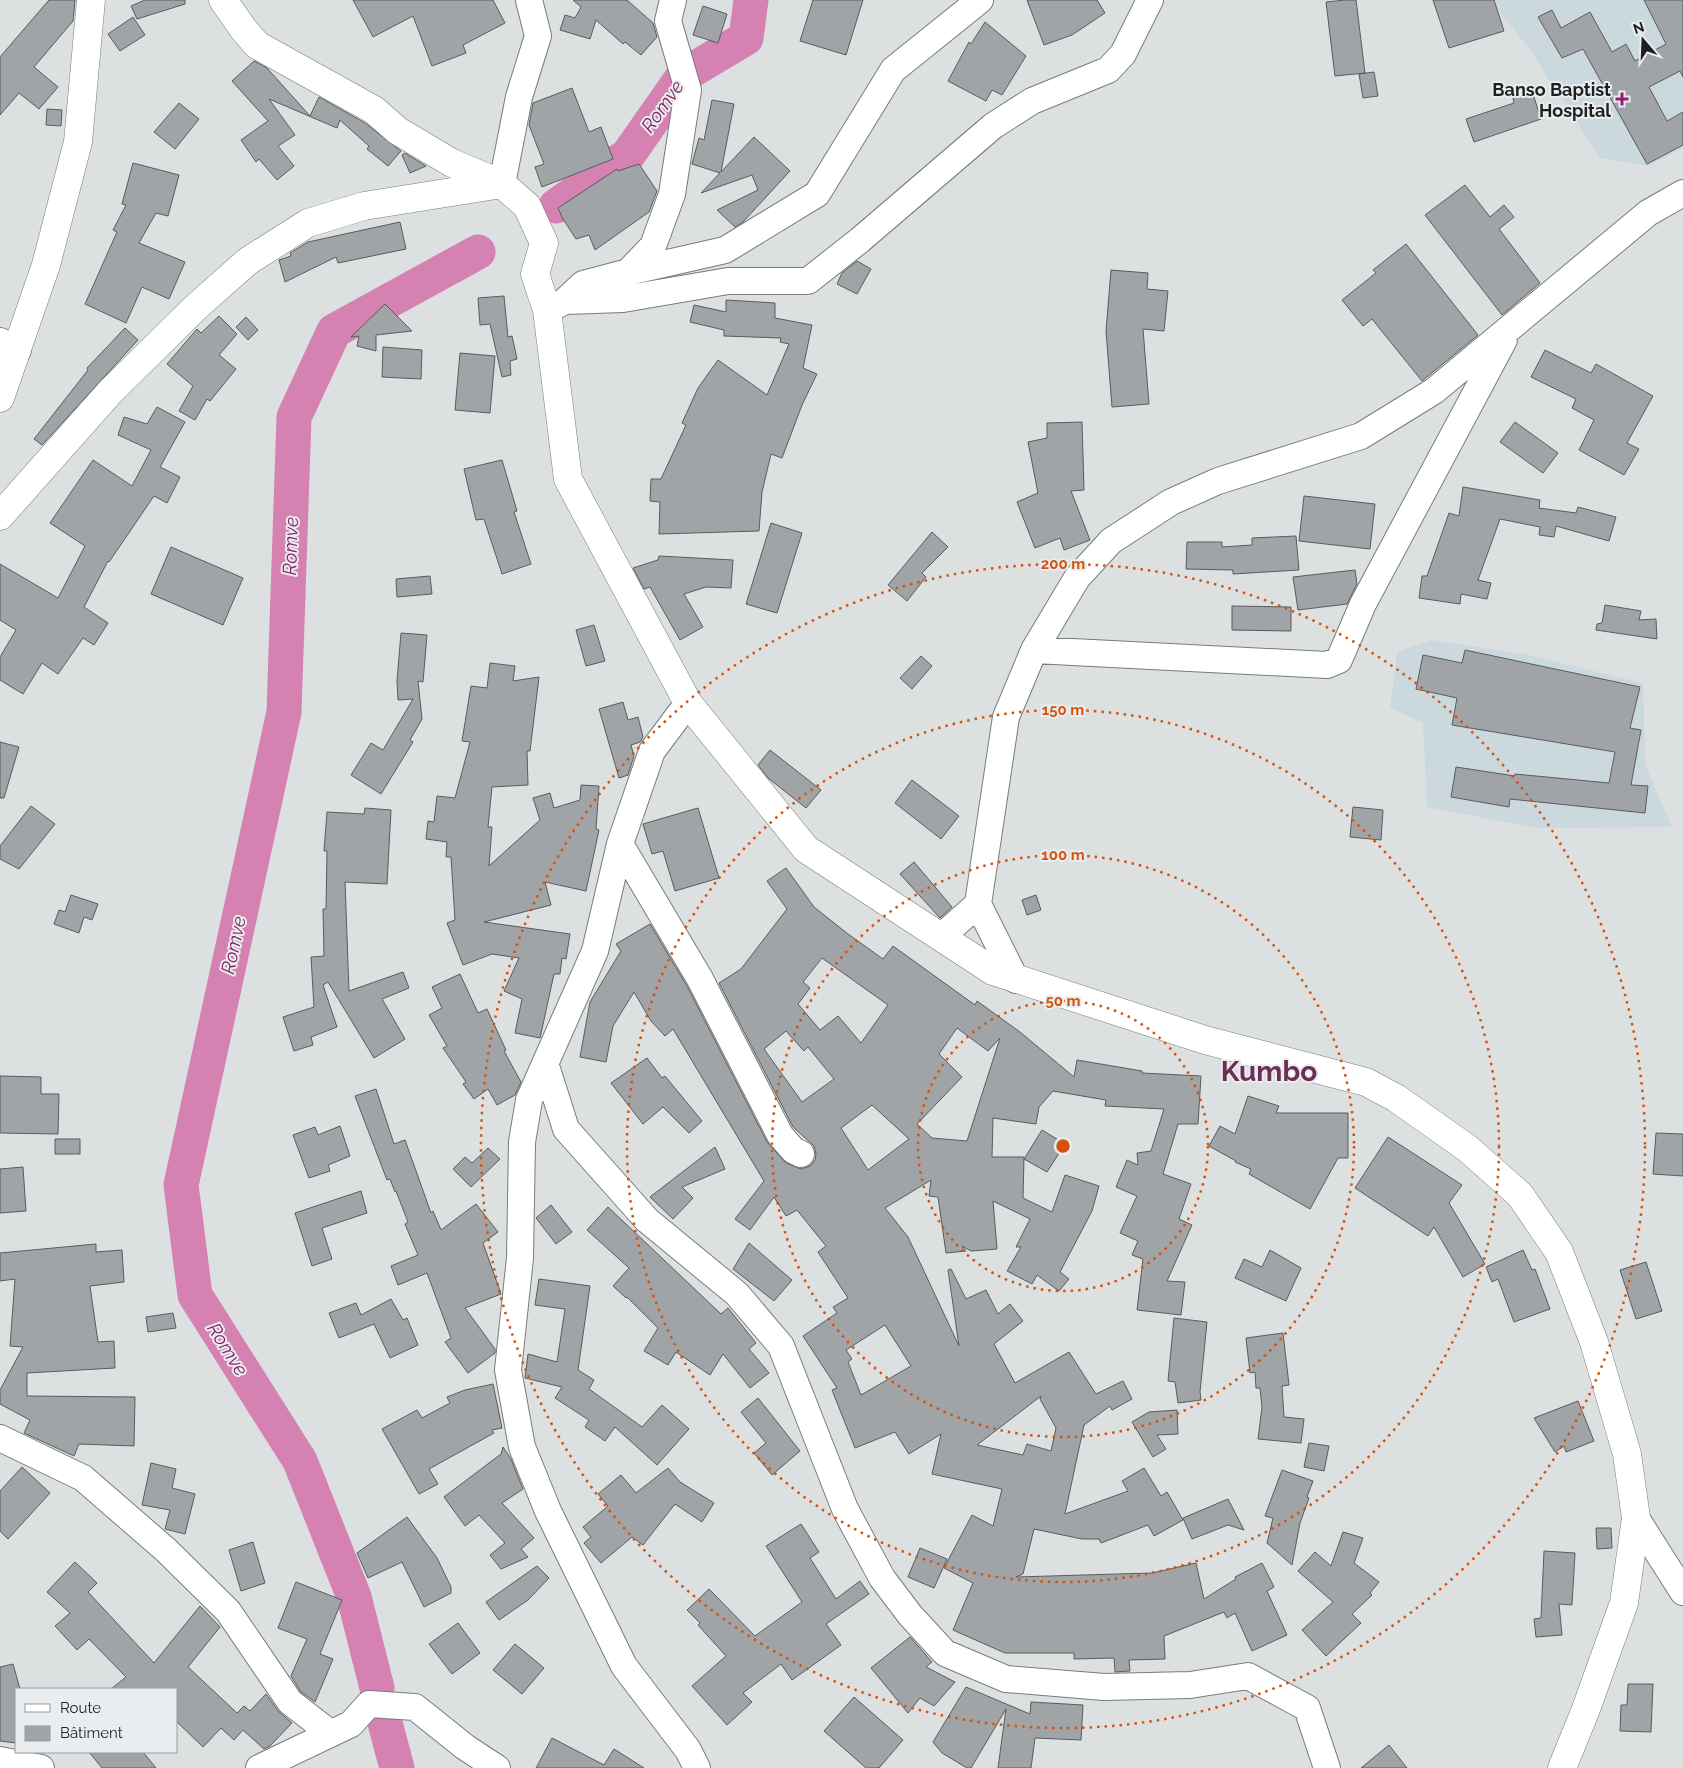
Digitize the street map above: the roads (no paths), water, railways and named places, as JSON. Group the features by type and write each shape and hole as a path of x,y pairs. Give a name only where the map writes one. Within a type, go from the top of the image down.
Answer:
{"main road":[{"path":"0,398 9,345 46,265 78,142 91,0"},
{"path":"224,0 244,30 257,45 374,110 398,131 452,163 502,184 527,206 544,244 535,274 556,305 568,480 688,703 806,849 993,971 1205,1040 1366,1082 1396,1098 1467,1148 1520,1195 1559,1252 1594,1342 1628,1454 1636,1518 1624,1603 1586,1709 1562,1768"},
{"path":"0,516 110,392 195,308 248,261 308,223 364,206 502,184"}],"street":[{"path":"502,184 519,98 538,36 530,0"},
{"path":"628,272 653,246 672,194 688,90 668,21 673,0"},
{"path":"556,305 583,284 725,250 817,194 893,70 980,0"},
{"path":"556,305 623,299 728,281 808,281 860,240 993,126 1032,101 1108,70 1123,54 1150,0"},
{"path":"1016,980 978,904 1006,717 1034,650 1077,578 1111,541 1171,502 1218,482 1298,458 1361,436 1434,391 1648,213 1683,193"},
{"path":"1034,650 1327,665 1339,660 1363,604 1509,330"},
{"path":"688,703 652,751 620,844 595,951 546,1066 529,1100 522,1142 520,1258 508,1370 522,1447 548,1511 624,1666 688,1750 697,1768"},
{"path":"620,844 700,979 734,1050 780,1135 793,1150 801,1154"},
{"path":"941,937 978,904"},
{"path":"546,1066 554,1099 566,1129 647,1220 736,1294 781,1346 844,1509 882,1578 910,1615 946,1654 1006,1679 1104,1687 1190,1685 1248,1676 1307,1708 1327,1768"},
{"path":"0,1438 83,1478 166,1550 228,1611 290,1702 330,1733"},
{"path":"1636,1518 1683,1592"},
{"path":"259,1768 351,1724 369,1704 415,1708 465,1747 497,1768"},
{"path":"0,1760 41,1768"}],"waterway":[{"name":"Romve","path":"556,206 628,155 684,75 746,38 751,0"},
{"name":"Romve","path":"377,1688 354,1597 300,1461 195,1295 181,1185 284,712 294,417 334,331 478,252"},
{"name":"Romve","path":"385,1723 397,1768"}],"place":[{"name":"Banso Baptist Hospital","path":"1622,99"}],"district":[{"name":"Kumbo","path":"1269,1071"}]}
